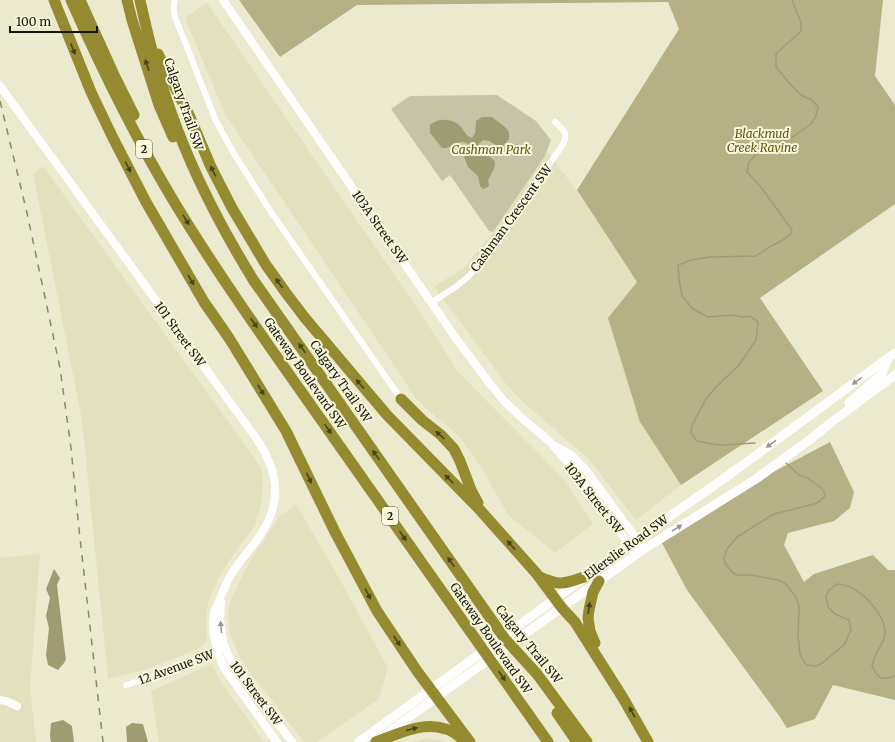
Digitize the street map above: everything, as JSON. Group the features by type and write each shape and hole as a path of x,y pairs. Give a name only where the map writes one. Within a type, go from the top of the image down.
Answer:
{"highway":[{"path":"54,0 91,92 146,202 197,290 286,431 335,532 377,611 433,693 470,742"},
{"name":"Gateway Boulevard SW","path":"70,0 114,94 176,205 198,241 548,742"},
{"path":"80,0 115,77 169,182 176,205"},
{"path":"127,0 159,105 183,162 209,211 236,251"},
{"name":"Calgary Trail SW","path":"140,0 160,79 180,138 212,210 254,281 505,640 537,674 587,742"},
{"path":"148,34 188,115 211,167 232,208 266,265 305,318 387,415 486,517 536,573 558,603 575,622 615,684 648,742"},
{"path":"401,399 422,420 441,435 454,449 471,490 486,517"},
{"path":"536,573 550,582 558,583 570,582 587,576"},
{"path":"599,581 593,592 588,610 589,625 595,643 615,684"},
{"path":"505,640 577,742"},
{"path":"375,742 411,729 429,726 447,729 465,742"}],"main road":[{"name":"Ellerslie Road SW","path":"358,742 433,693 453,685 549,617 558,603 587,576 633,541 729,475 892,356"},
{"path":"833,421 854,398 882,374 892,356"},
{"name":"Ellerslie Road SW","path":"375,742 433,693 448,677 542,608 558,603 599,581 636,554 756,479 895,375"}],"street":[{"name":"Calgary Trail SW","path":"174,0 174,13 181,34 216,121 233,152 271,212 401,399"},
{"name":"103A Street SW","path":"223,0 432,302 455,338 494,389 504,401 551,443 633,541 644,549"},
{"name":"101 Street SW","path":"0,86 256,438 269,460 276,487 271,514 268,523 260,536 231,574 221,594 221,627 224,668 277,742"},
{"name":"Cashman Crescent SW","path":"432,302 466,279 476,268 560,150 566,136 563,129 555,122"},
{"name":"103A Street SW","path":"551,443 570,454 591,476 626,524 633,541 636,554"},
{"path":"626,524 635,529 641,530 653,528"},
{"name":"101 Street SW","path":"222,650 292,742"},
{"name":"12 Avenue SW","path":"126,684 166,672 222,650"},
{"path":"0,700 16,706"},
{"path":"267,728 282,742"}],"shaded area":[{"path":"207,3 418,309 458,372 563,478 593,524 555,553 508,515 481,467 458,435 417,400 225,114 185,18"},
{"path":"482,117 492,117 509,132 509,139 504,145 499,147 489,141 483,140 479,144 485,153 494,160 495,163 494,170 488,180 489,185 483,189 480,186 478,176 468,167 464,156 469,144 460,142 442,148 430,133 430,125 441,120 446,120 458,124 467,136 472,138 475,133 476,121"},
{"path":"547,151 577,191 637,282 640,422 681,485 636,520 584,455 522,401 506,384 434,287 465,267 493,232"},
{"path":"43,166 262,470 263,489 260,508 254,527 219,577 208,602 206,618 207,641 198,649 145,670 108,679 82,420 33,174"},
{"path":"296,504 339,578 388,668 379,699 317,742 304,742 251,674 239,656 229,630 229,604 248,564 279,517"},
{"path":"40,554 30,687 36,742 0,742 0,558"},
{"path":"54,569 60,578 57,585 66,659 58,670 48,665 46,655 49,628 46,616 50,598 46,589"},
{"path":"212,664 220,680 264,742 159,742 151,691"},
{"path":"63,720 72,726 74,742 51,742 51,723"},
{"path":"132,723 143,724 148,742 127,742 126,727"},
{"path":"427,738 441,740 445,742 412,742"}],"green space":[{"name":"Blackmud Creek Ravine","path":"239,0 883,0 875,76 895,105 895,204 760,298 823,391 681,485 640,422 608,318 637,282 577,190 679,29 668,2 357,5 280,57"},
{"name":"Cashman Park","path":"497,95 536,121 551,140 545,156 493,232 489,231 450,175 442,181 391,109 410,96"},
{"path":"830,442 854,492 850,508 834,521 788,533 784,545 804,582 814,574 873,555 888,570 895,570 895,700 833,685 815,719 787,728 687,590 662,543 762,478"}],"waterway":[{"path":"755,443 723,445 712,444 697,441 691,433 692,425 706,399 739,365 756,340 758,322 750,316 743,317 733,315 708,317 693,309 682,296 678,265 691,260 710,257 756,256 790,235 792,230 761,187 747,172 749,162 757,154 794,136 811,124 816,116 818,107 812,100 801,95 776,67 776,54 801,31 801,23 792,0"},
{"path":"786,463 799,475 808,478 820,487 824,491 825,496 814,504 774,514 737,537 727,549 724,558 725,563 733,573 737,575 751,575 778,580 785,583 796,597 799,606 798,636 800,654 807,665 816,666 821,664 844,645 851,630 849,620 835,614 828,607 826,596 829,590 837,584 848,586 857,591 874,607 883,621 885,628 884,640 875,656 872,666 881,678 895,676"}],"railway":[{"path":"0,101 27,213 60,368 71,448 103,742"}]}
